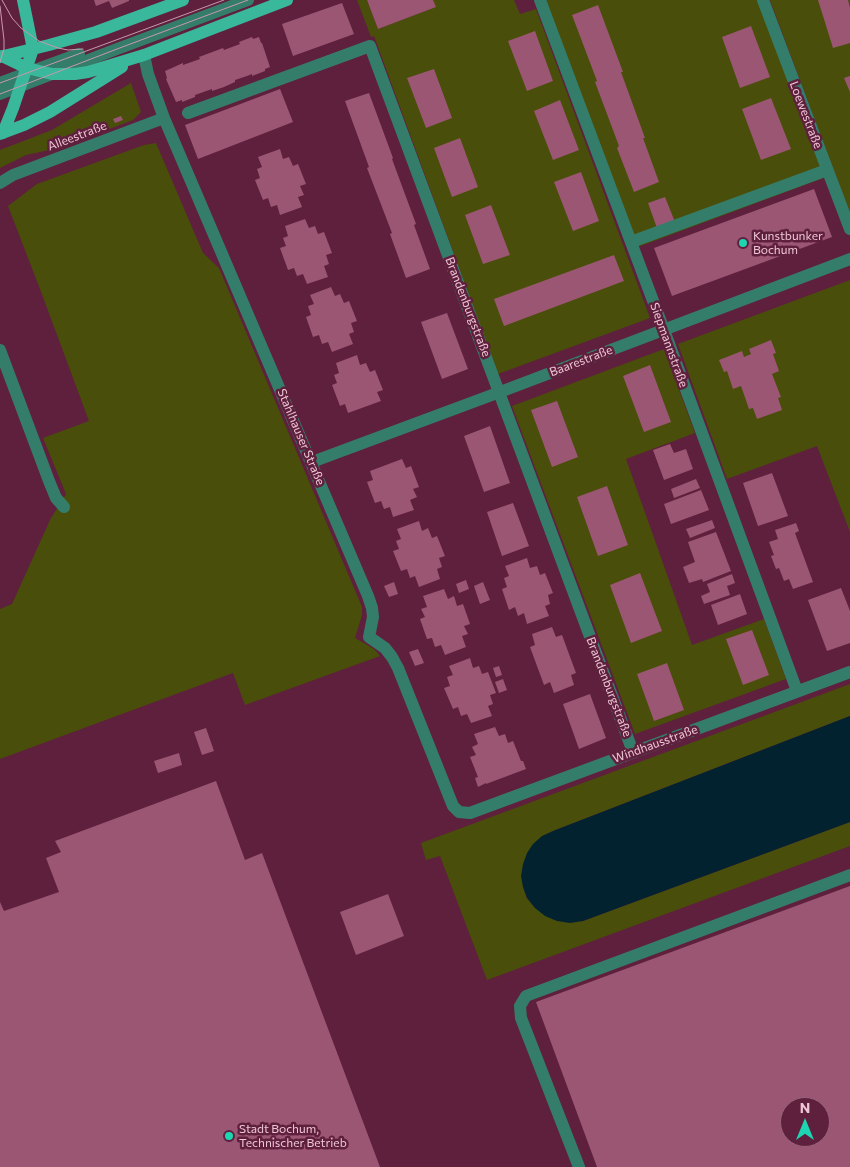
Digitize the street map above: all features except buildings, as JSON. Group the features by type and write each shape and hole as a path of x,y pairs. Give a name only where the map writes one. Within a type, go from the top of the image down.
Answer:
{"main road":[{"path":"1,134 27,74 33,49 23,0"},
{"path":"1,54 33,49 96,32 183,0"},
{"path":"1,54 27,74 75,74 88,72 144,55 287,0"},
{"path":"1,134 50,112 144,55"}],"street":[{"path":"0,83 224,0"},
{"path":"0,94 27,74 52,74 248,0"},
{"name":"Siepmannstraße","path":"540,0 797,691"},
{"name":"Loewestraße","path":"763,0 850,229"},
{"name":"Brandenburgstraße","path":"188,113 370,46 633,752"},
{"name":"Stahlhauser Straße","path":"144,55 148,74 164,118 312,462 372,608 373,617 369,637 385,648 398,668 453,806 459,812"},
{"name":"Alleestraße","path":"0,183 13,175 164,118"},
{"path":"631,242 827,170"},
{"name":"Baarestraße","path":"312,462 850,259"},
{"path":"0,350 49,481 56,498 64,507"},
{"name":"Windhausstraße","path":"459,812 470,813 850,672"},
{"path":"579,1167 522,1018 520,1006 526,996 850,874"}],"green space":[{"path":"357,0 367,0 378,29 435,7 433,0 514,0 520,14 536,9 650,318 498,374 374,36 371,37"},
{"path":"546,0 760,0 826,177 638,247"},
{"path":"770,0 850,0 850,213"},
{"path":"131,83 141,112 133,120 59,148 26,155 0,168 0,150 52,130"},
{"path":"156,143 203,253 219,268 362,607 362,615 355,638 374,649 380,656 245,705 233,673 0,759 0,609 12,604 51,518 66,494 43,438 89,421 8,206 37,184 144,145"},
{"path":"850,280 850,532 817,446 727,479 678,344"},
{"path":"664,349 695,433 626,459 692,645 764,619 786,679 635,734 512,406"},
{"path":"850,684 850,716 553,831 523,887 527,898 535,908 583,921 850,822 850,846 487,980 440,856 426,860 421,843"}],"water":[{"path":"850,716 850,822 583,921 570,923 557,921 545,916 527,898 521,876 523,864 533,844 542,836"}],"tram line":[{"path":"2,0 12,18 21,28 39,41 68,50 83,49"},
{"path":"0,83 224,0"},
{"path":"0,94 248,0"},
{"path":"0,6 4,40 4,49 0,62"}],"place":[{"name":"Kunstbunker Bochum","path":"743,243"},
{"name":"Stadt Bochum, Technischer Betrieb","path":"229,1136"}]}
